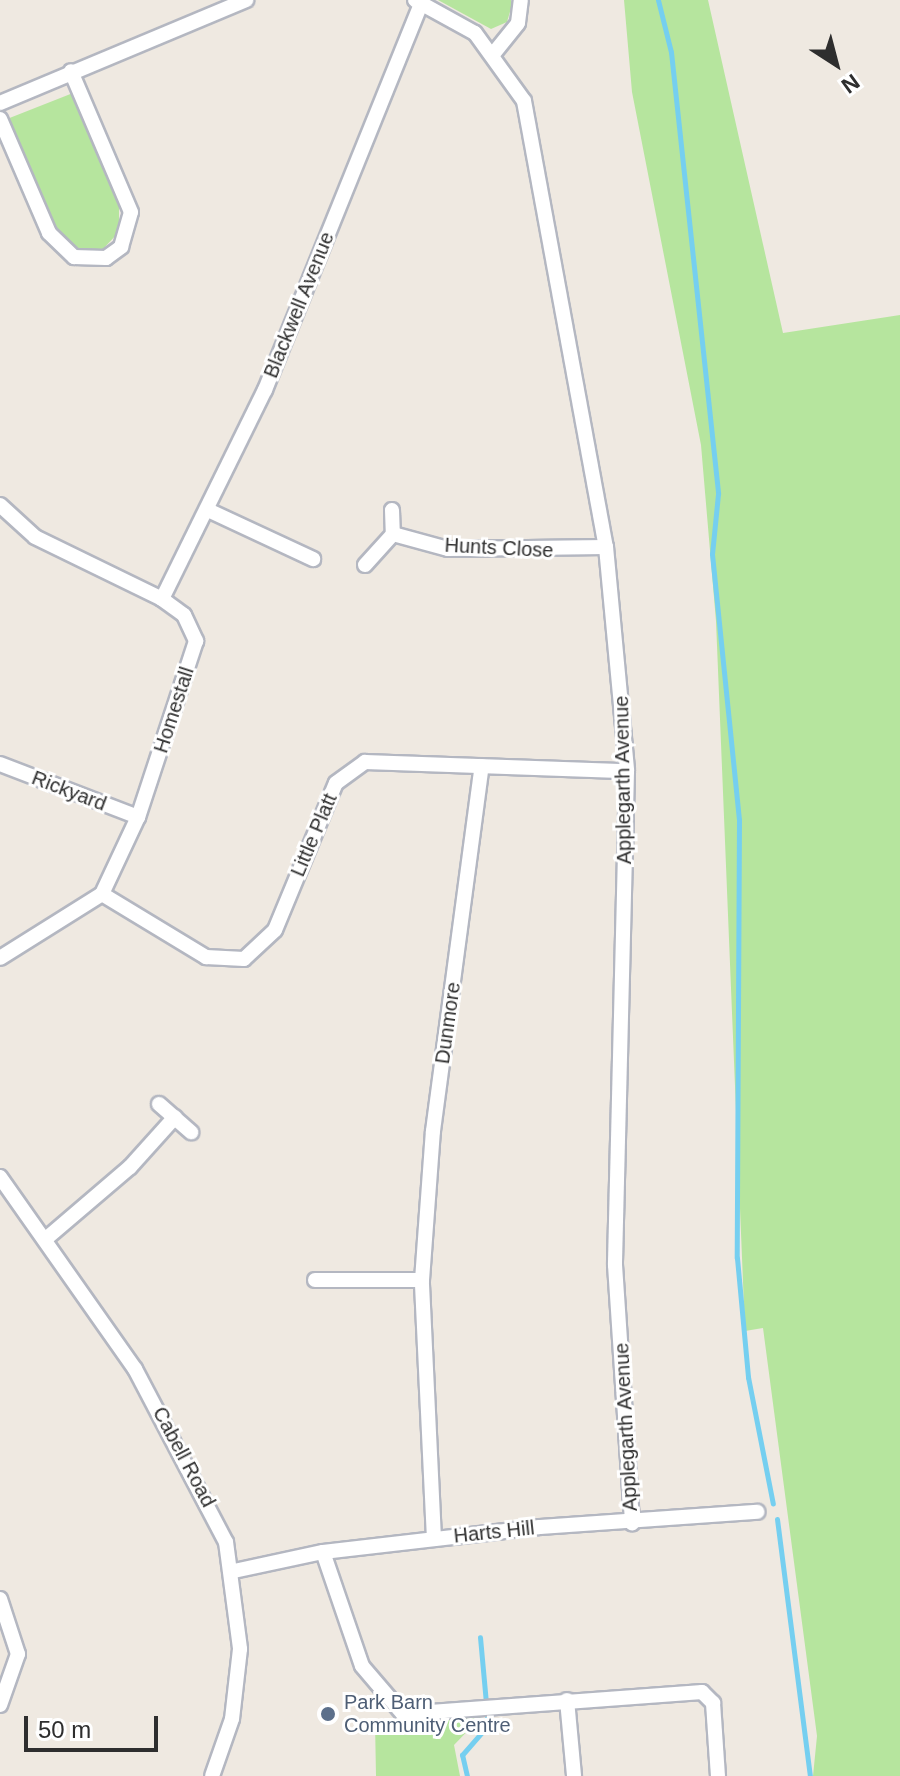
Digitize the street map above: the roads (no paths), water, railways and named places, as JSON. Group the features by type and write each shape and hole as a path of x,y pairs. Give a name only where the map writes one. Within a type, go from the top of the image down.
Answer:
{"street":[{"path":"0,103 246,0"},
{"path":"494,53 518,23 521,0"},
{"name":"Applegarth Avenue","path":"418,2 475,33 494,53 524,101 606,547 627,771 615,1265 632,1523"},
{"name":"Blackwell Avenue","path":"162,599 210,511 418,2"},
{"path":"0,119 49,233 74,257 106,258 121,247 131,212 71,71"},
{"name":"Homestall","path":"0,505 35,537 162,599 184,615 196,641 138,817 102,894"},
{"path":"365,565 393,534 392,510"},
{"path":"210,511 313,559"},
{"name":"Hunts Close","path":"393,534 448,549 606,547"},
{"name":"Little Platt","path":"102,894 206,957 244,959 275,930 336,783 348,772 386,758 482,766 627,771"},
{"name":"Rickyard","path":"0,764 138,817"},
{"name":"Dunmore","path":"434,1539 422,1280 433,1131 482,766"},
{"path":"0,958 102,894"},
{"path":"159,1104 191,1132"},
{"path":"48,1237 130,1167 175,1117"},
{"name":"Cabell Road","path":"0,1177 48,1237 178,1443 234,1571 236,1702 212,1776"},
{"path":"310,1282 422,1280"},
{"name":"Harts Hill","path":"234,1571 323,1552 434,1539 757,1512"},
{"path":"323,1552 362,1666 403,1714 702,1692 713,1703 718,1776"},
{"path":"0,1599 18,1654 0,1705"},
{"path":"567,1700 574,1776"}],"waterway":[{"path":"658,0 671,52 718,494 712,554 739,820 737,1258 748,1377 773,1504"},
{"path":"777,1519 810,1776"},
{"path":"467,1776 462,1755 488,1725 480,1637"}],"place":[{"name":"Park Barn Community Centre","path":"328,1714"}]}
